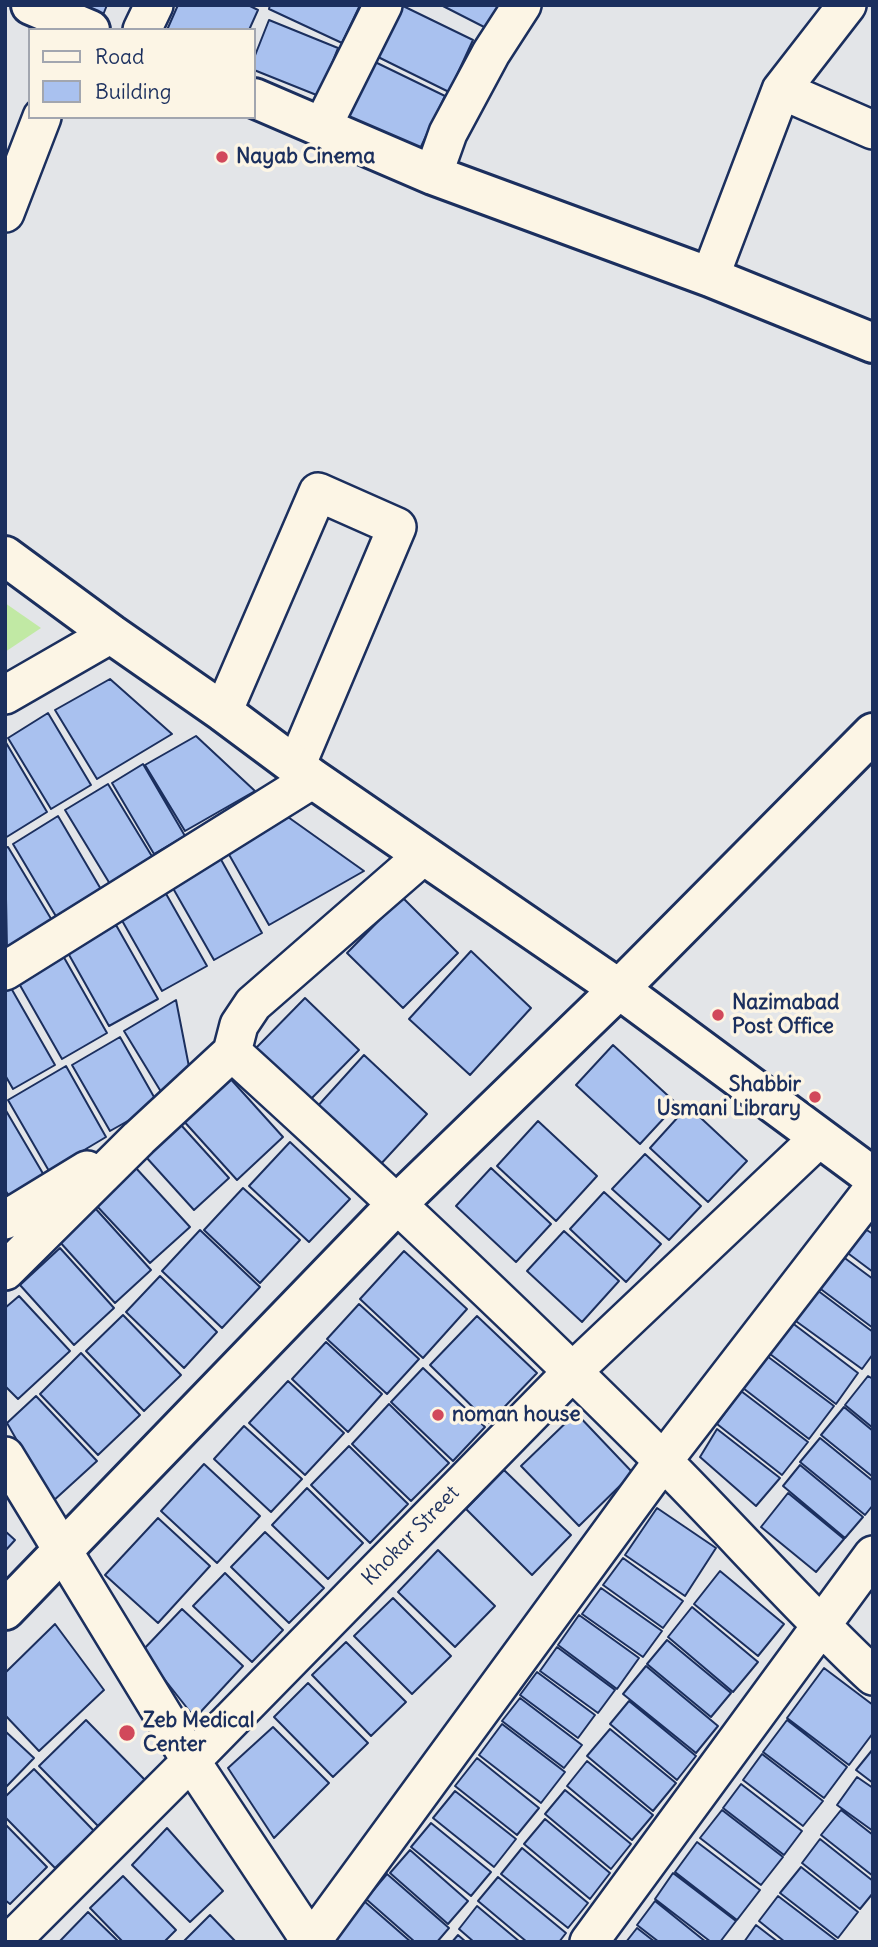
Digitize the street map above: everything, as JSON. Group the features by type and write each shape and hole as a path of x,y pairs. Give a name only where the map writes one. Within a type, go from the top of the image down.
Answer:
{"street":[{"path":"31,5 81,28"},
{"path":"143,28 154,5"},
{"path":"322,127 383,5"},
{"path":"433,175 448,133 491,53 522,5"},
{"path":"710,277 781,90 847,5"},
{"path":"781,90 873,130"},
{"path":"256,99 433,175 710,277 873,344"},
{"path":"5,213 41,119"},
{"path":"5,971 304,772 397,527 318,492 223,712"},
{"path":"5,555 304,772 619,989 873,1177"},
{"path":"5,695 111,634"},
{"path":"5,1610 398,1203 619,989 873,733"},
{"path":"5,1271 139,1138 232,1052 239,1025 253,1004 424,855"},
{"path":"232,1052 398,1203 572,1372 663,1461 821,1627 873,1675"},
{"path":"5,1220 139,1138"},
{"name":"Khokar Street","path":"10,1942 572,1372 819,1138"},
{"path":"5,1456 191,1761 311,1942 663,1461 873,1189"},
{"path":"589,1942 873,1555"}],"green space":[{"path":"5,603 41,628 5,652"}],"building":[{"path":"69,5 107,5 101,20"},
{"path":"178,5 248,5 258,10 250,28 168,28"},
{"path":"270,5 360,5 342,43 269,9"},
{"path":"401,5 473,40 449,92 376,56"},
{"path":"441,5 502,5 490,30"},
{"path":"269,20 338,48 319,96 256,71 256,53"},
{"path":"373,61 445,96 417,155 345,119"},
{"path":"110,679 172,734 97,779 55,710"},
{"path":"48,713 91,785 51,809 8,738"},
{"path":"196,736 255,791 185,831 145,765"},
{"path":"5,741 47,812 5,838"},
{"path":"143,764 185,836 154,854 112,783"},
{"path":"108,784 153,858 110,884 65,810"},
{"path":"58,816 102,891 57,918 13,844"},
{"path":"288,817 364,871 269,925 227,851"},
{"path":"8,847 53,922 7,950 5,848"},
{"path":"219,856 262,933 214,960 170,883"},
{"path":"165,892 207,966 162,991 120,917"},
{"path":"402,897 458,953 403,1008 347,953"},
{"path":"116,925 158,999 109,1026 68,953"},
{"path":"471,951 531,1008 470,1075 409,1019"},
{"path":"62,954 107,1033 62,1059 17,980"},
{"path":"11,988 55,1065 13,1089 5,1075 5,991"},
{"path":"305,998 359,1050 309,1101 256,1048"},
{"path":"176,1000 191,1077 163,1095 124,1031"},
{"path":"120,1037 158,1104 110,1131 72,1065"},
{"path":"613,1045 677,1104 640,1144 576,1085"},
{"path":"364,1055 427,1114 379,1166 316,1108"},
{"path":"66,1066 106,1137 49,1171 8,1100"},
{"path":"227,1075 283,1137 237,1180 181,1118"},
{"path":"688,1106 747,1161 708,1202 650,1148"},
{"path":"5,1109 45,1177 10,1197 5,1190"},
{"path":"538,1121 597,1176 556,1221 497,1166"},
{"path":"181,1125 229,1178 194,1210 146,1157"},
{"path":"290,1142 350,1199 309,1242 249,1186"},
{"path":"645,1154 701,1206 669,1240 612,1189"},
{"path":"135,1167 190,1227 150,1263 95,1204"},
{"path":"491,1168 551,1224 516,1262 456,1206"},
{"path":"243,1188 300,1240 260,1283 204,1230"},
{"path":"604,1192 661,1244 626,1282 570,1229"},
{"path":"95,1208 151,1270 115,1303 59,1241"},
{"path":"862,1227 873,1234 873,1272 845,1251"},
{"path":"200,1230 260,1287 222,1328 162,1271"},
{"path":"564,1231 619,1281 582,1322 527,1271"},
{"path":"60,1248 114,1308 74,1345 20,1285"},
{"path":"404,1251 467,1309 423,1358 360,1299"},
{"path":"842,1256 873,1279 873,1328 818,1287"},
{"path":"160,1276 217,1332 184,1368 126,1312"},
{"path":"817,1290 873,1332 873,1354 862,1369 793,1319"},
{"path":"19,1296 70,1351 18,1399 5,1386 5,1308"},
{"path":"359,1304 419,1359 387,1394 327,1339"},
{"path":"123,1315 181,1375 144,1411 86,1351"},
{"path":"477,1316 537,1373 489,1423 430,1365"},
{"path":"791,1322 858,1373 836,1404 770,1354"},
{"path":"326,1342 382,1394 348,1432 292,1379"},
{"path":"81,1353 140,1415 98,1455 40,1394"},
{"path":"767,1356 834,1406 809,1439 743,1388"},
{"name":"noman house","path":"423,1368 485,1427 453,1461 391,1402"},
{"path":"868,1376 873,1379 873,1428 845,1405"},
{"path":"288,1381 344,1433 305,1475 249,1423"},
{"path":"741,1391 808,1442 782,1475 717,1424"},
{"path":"36,1396 97,1461 52,1502 7,1423"},
{"path":"389,1404 449,1463 411,1501 352,1444"},
{"path":"844,1407 873,1431 873,1477 821,1435"},
{"path":"576,1413 633,1473 579,1526 521,1466"},
{"path":"244,1426 302,1479 271,1512 214,1459"},
{"path":"717,1429 780,1478 756,1506 700,1457"},
{"path":"820,1438 873,1481 873,1505 865,1515 800,1462"},
{"path":"349,1446 408,1504 370,1543 311,1485"},
{"path":"204,1464 260,1516 217,1563 161,1511"},
{"path":"800,1465 863,1517 845,1538 783,1486"},
{"path":"504,1470 571,1535 532,1575 466,1509"},
{"path":"307,1488 363,1543 328,1579 272,1525"},
{"path":"788,1493 844,1539 816,1572 761,1527"},
{"path":"657,1508 716,1548 685,1596 625,1555"},
{"path":"158,1518 210,1566 158,1623 105,1575"},
{"path":"5,1531 15,1540 5,1551"},
{"path":"265,1532 324,1588 289,1623 231,1567"},
{"path":"438,1550 495,1606 455,1647 398,1592"},
{"path":"623,1558 683,1601 663,1628 603,1585"},
{"path":"720,1571 784,1624 758,1656 694,1604"},
{"path":"225,1573 283,1630 252,1662 193,1606"},
{"path":"601,1588 662,1631 643,1657 582,1614"},
{"path":"393,1598 451,1656 412,1694 354,1636"},
{"path":"692,1607 758,1662 733,1692 668,1637"},
{"path":"182,1609 243,1666 195,1718 142,1651"},
{"path":"579,1615 639,1658 617,1689 558,1645"},
{"path":"55,1624 104,1690 39,1751 5,1715 5,1673"},
{"path":"667,1640 731,1693 711,1717 647,1664"},
{"path":"346,1642 406,1702 371,1736 312,1675"},
{"path":"557,1647 615,1690 598,1713 540,1671"},
{"path":"646,1666 718,1726 696,1753 623,1694"},
{"path":"824,1668 873,1705 873,1733 849,1765 787,1718"},
{"path":"537,1672 595,1715 578,1738 520,1695"},
{"path":"308,1683 368,1743 333,1777 274,1717"},
{"path":"520,1698 582,1745 564,1768 502,1721"},
{"path":"629,1701 696,1756 677,1780 610,1724"},
{"path":"86,1720 145,1780 98,1826 39,1766"},
{"path":"787,1720 847,1767 824,1798 763,1752"},
{"path":"502,1724 565,1772 541,1803 479,1755"},
{"path":"273,1727 329,1783 274,1838 228,1768"},
{"path":"610,1729 676,1783 653,1811 587,1756"},
{"path":"5,1731 34,1758 5,1788"},
{"path":"873,1749 873,1783 856,1770"},
{"path":"762,1754 823,1801 803,1826 743,1780"},
{"path":"477,1758 539,1808 517,1835 455,1786"},
{"path":"587,1761 653,1815 632,1840 567,1786"},
{"path":"34,1769 94,1831 55,1868 5,1817 5,1797"},
{"path":"857,1777 873,1788 873,1831 837,1805"},
{"path":"741,1784 802,1831 784,1855 723,1808"},
{"path":"565,1790 631,1844 611,1869 545,1814"},
{"path":"455,1791 516,1839 494,1867 433,1818"},
{"path":"722,1810 783,1857 761,1885 700,1838"},
{"path":"841,1810 873,1835 873,1876 821,1835"},
{"path":"545,1819 610,1873 590,1899 524,1844"},
{"path":"431,1823 491,1872 471,1896 411,1847"},
{"path":"5,1824 47,1867 10,1904 5,1900"},
{"path":"167,1828 223,1891 190,1922 132,1865"},
{"path":"820,1839 873,1881 873,1893 860,1909 802,1863"},
{"path":"697,1842 760,1890 737,1920 675,1872"},
{"path":"522,1848 588,1903 568,1928 501,1874"},
{"path":"410,1850 468,1901 448,1924 390,1873"},
{"path":"801,1867 858,1912 838,1938 780,1893"},
{"path":"673,1873 736,1921 720,1942 711,1942 655,1899"},
{"path":"387,1874 449,1928 437,1942 415,1942 366,1899"},
{"path":"123,1876 176,1930 164,1942 123,1942 90,1908"},
{"path":"498,1877 566,1933 559,1942 527,1942 478,1901"},
{"path":"778,1896 837,1941 785,1942 759,1921"},
{"path":"364,1901 411,1942 335,1942 331,1939"},
{"path":"655,1901 706,1942 659,1942 637,1925"},
{"path":"477,1906 520,1942 474,1942 459,1929"},
{"path":"88,1912 119,1942 59,1942"},
{"path":"210,1915 236,1942 183,1942"},
{"path":"756,1925 778,1942 744,1942"},
{"path":"637,1928 655,1942 626,1942"},
{"path":"458,1935 466,1942 452,1942"}],"place":[{"name":"Nayab Cinema","path":"222,157"},
{"name":"Nazimabad Post Office","path":"718,1015"},
{"name":"Shabbir Usmani Library","path":"815,1097"},
{"name":"noman house","path":"438,1415"},
{"name":"Zeb Medical Center","path":"127,1733"}]}
